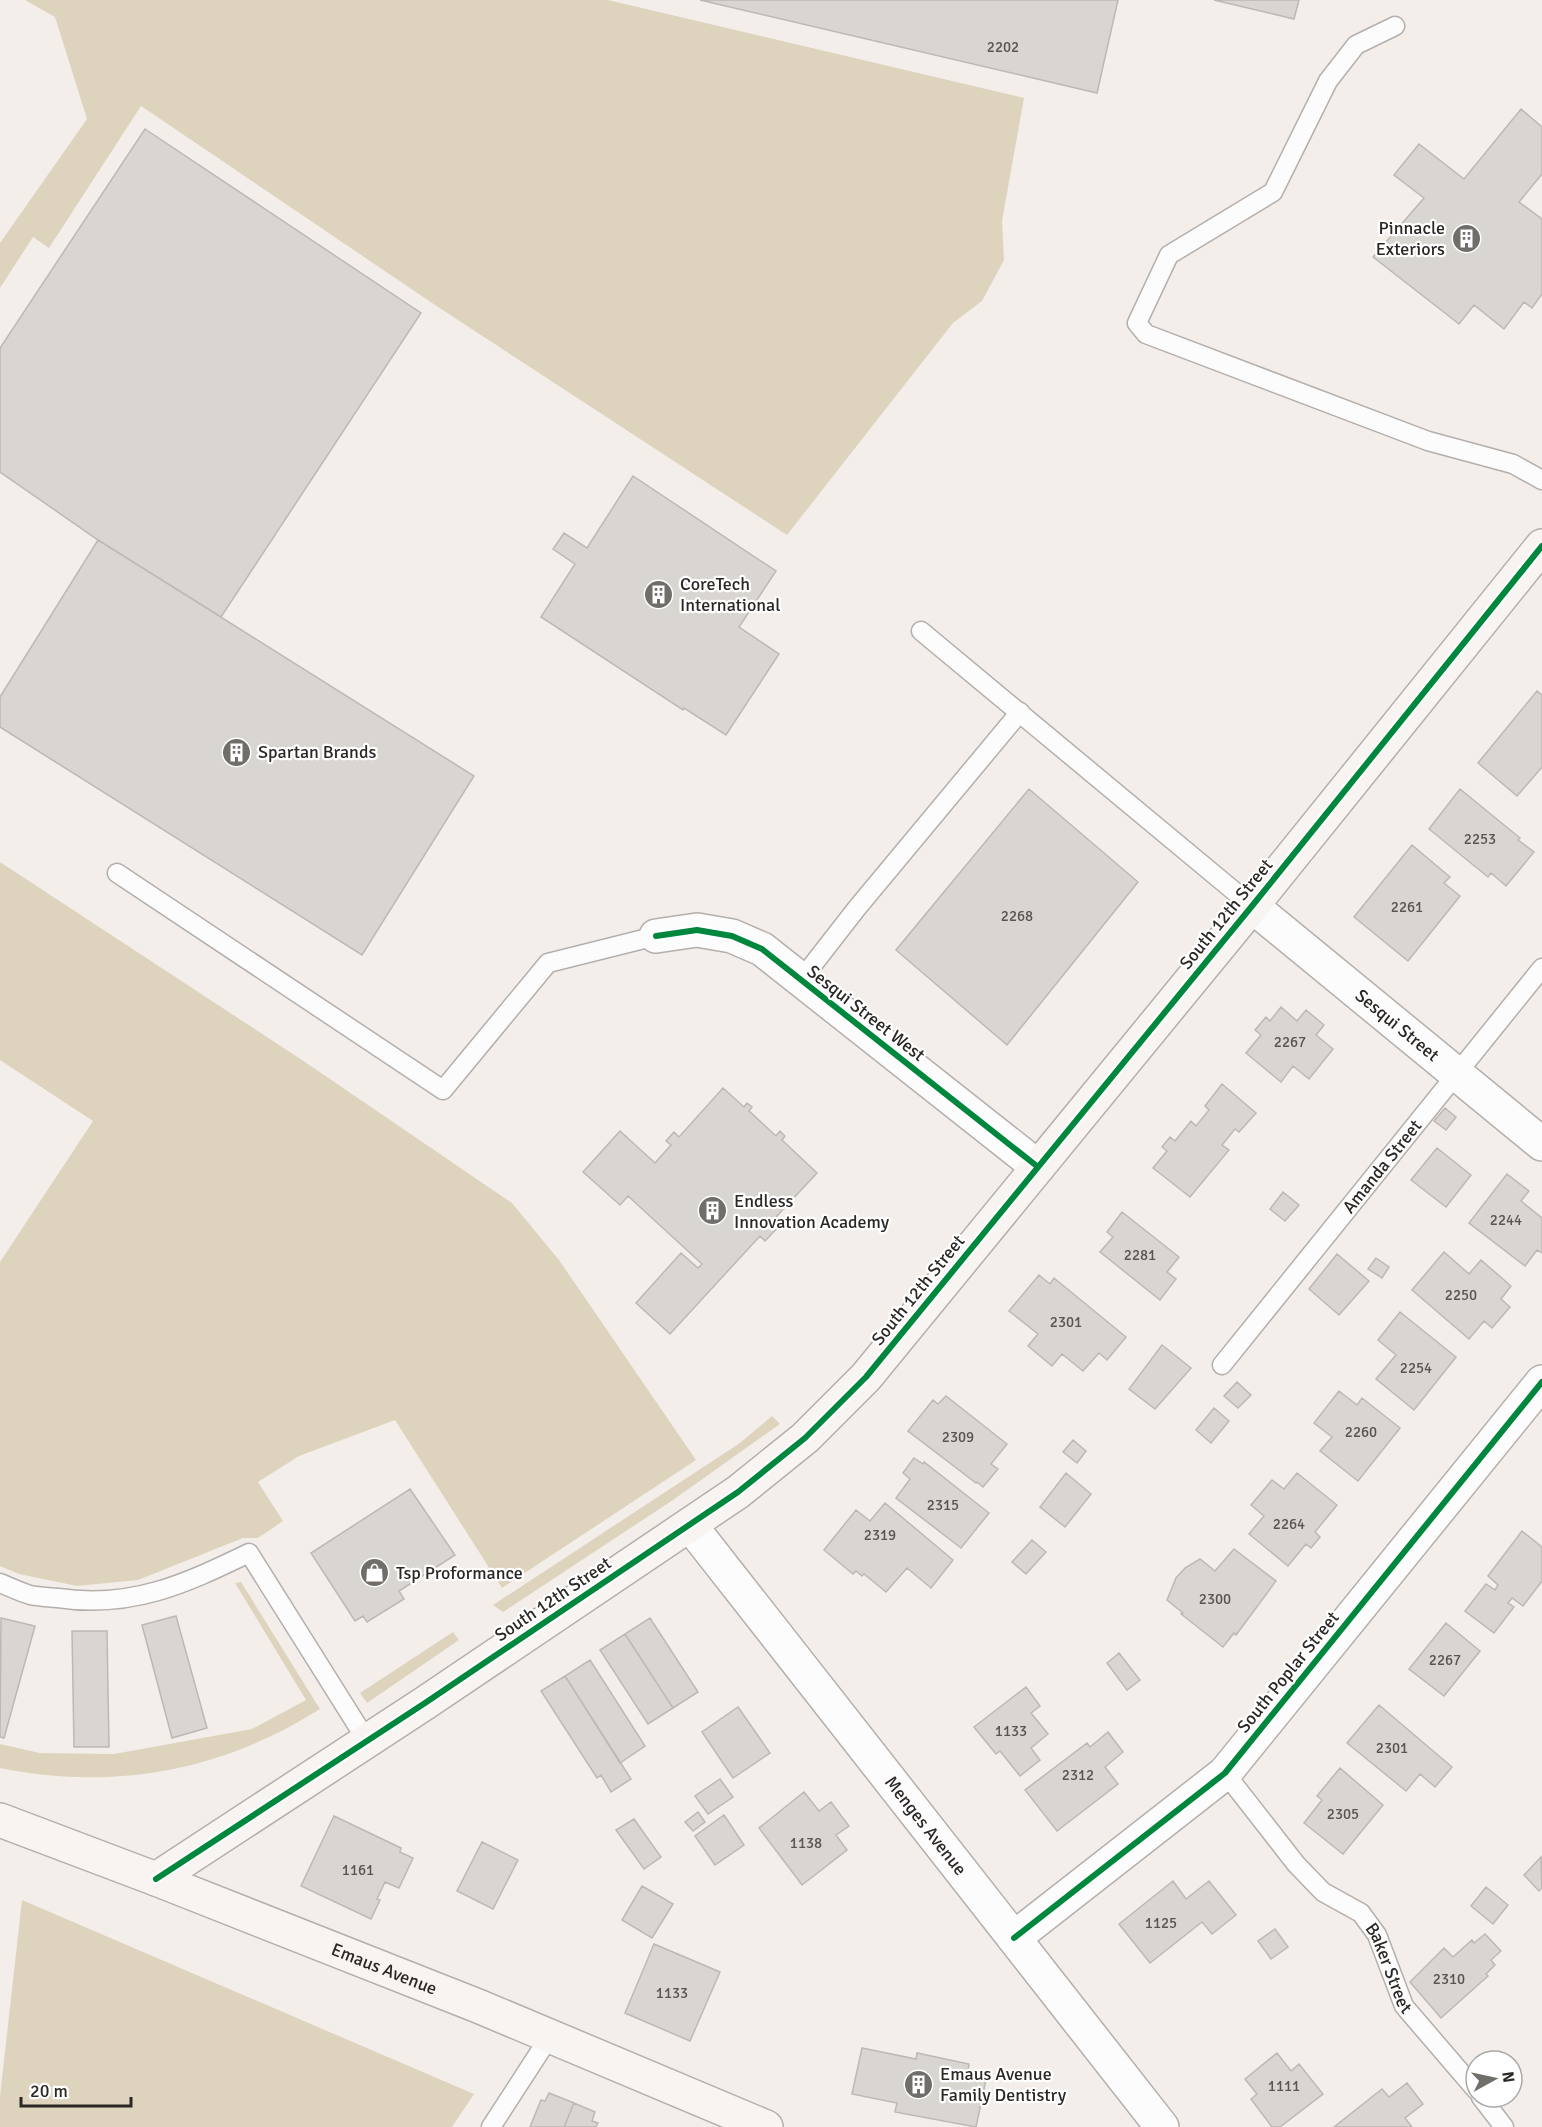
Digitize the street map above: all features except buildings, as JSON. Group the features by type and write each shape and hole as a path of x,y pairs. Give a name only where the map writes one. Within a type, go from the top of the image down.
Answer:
{"street":[{"name":"South 12th Street","path":"156,1879 690,1525 738,1492 805,1438 867,1377 1252,906 1542,546"},
{"name":"Sesqui Street","path":"1252,906 1542,1144"},
{"name":"Sesqui Street West","path":"656,936 697,930 732,936 762,949 1038,1167"},
{"name":"South Poplar Street","path":"1014,1938 1226,1773 1542,1382"},
{"name":"Menges Avenue","path":"690,1525 1162,2127"},
{"name":"Emaus Avenue","path":"0,1820 468,2001 766,2127"}],"lane":[{"path":"1395,26 1356,45 1328,81 1273,192 1169,255 1137,323 1146,334 1428,441 1513,464 1542,480"},
{"path":"921,631 1252,906"},
{"path":"801,980 857,908 1020,712"},
{"path":"117,873 443,1090 548,963 656,936"},
{"name":"Amanda Street","path":"1222,1365 1542,968"},
{"path":"0,1583 30,1595 80,1602 124,1600 167,1589 249,1553 367,1741"},
{"name":"Baker Street","path":"1226,1773 1309,1878 1323,1892 1361,1913 1377,1935 1404,2006 1464,2076"},
{"path":"491,2127 550,2037"},
{"path":"1490,2109 1504,2127"}],"shaded area":[{"path":"25,0 608,0 1024,98 1002,221 1004,260 982,301 953,323 787,535 435,305 141,106 49,248 33,237 0,288 0,243 87,119 55,17"},
{"path":"0,862 305,1062 512,1203 559,1260 696,1460 502,1588 395,1420 299,1456 258,1482 283,1521 258,1538 243,1538 138,1580 77,1586 19,1574 0,1566 0,1262 93,1121 0,1060"},
{"path":"772,1416 780,1424 673,1500 503,1612 493,1605 740,1443"},
{"path":"241,1582 320,1709 245,1748 206,1761 166,1770 126,1776 84,1777 42,1775 0,1768 0,1744 40,1753 114,1754 252,1729 306,1700 235,1583"},
{"path":"453,1632 459,1640 367,1703 360,1693"},
{"path":"22,1900 474,2094 452,2127 0,2127 0,2096"}],"cycle path":[{"path":"156,1879 425,1703 738,1492 805,1438 866,1377 1252,906 1542,546"},
{"path":"656,936 697,930 732,936 762,949 1038,1167"},
{"path":"1014,1938 1225,1773 1542,1382"}],"place":[{"name":"Pinnacle Exteriors","path":"1466,238"},
{"name":"CoreTech International","path":"659,594"},
{"name":"Spartan Brands","path":"237,752"},
{"name":"Endless Innovation Academy","path":"713,1211"},
{"name":"Tsp Proformance","path":"375,1573"},
{"name":"Emaus Avenue Family Dentistry","path":"919,2084"}]}
